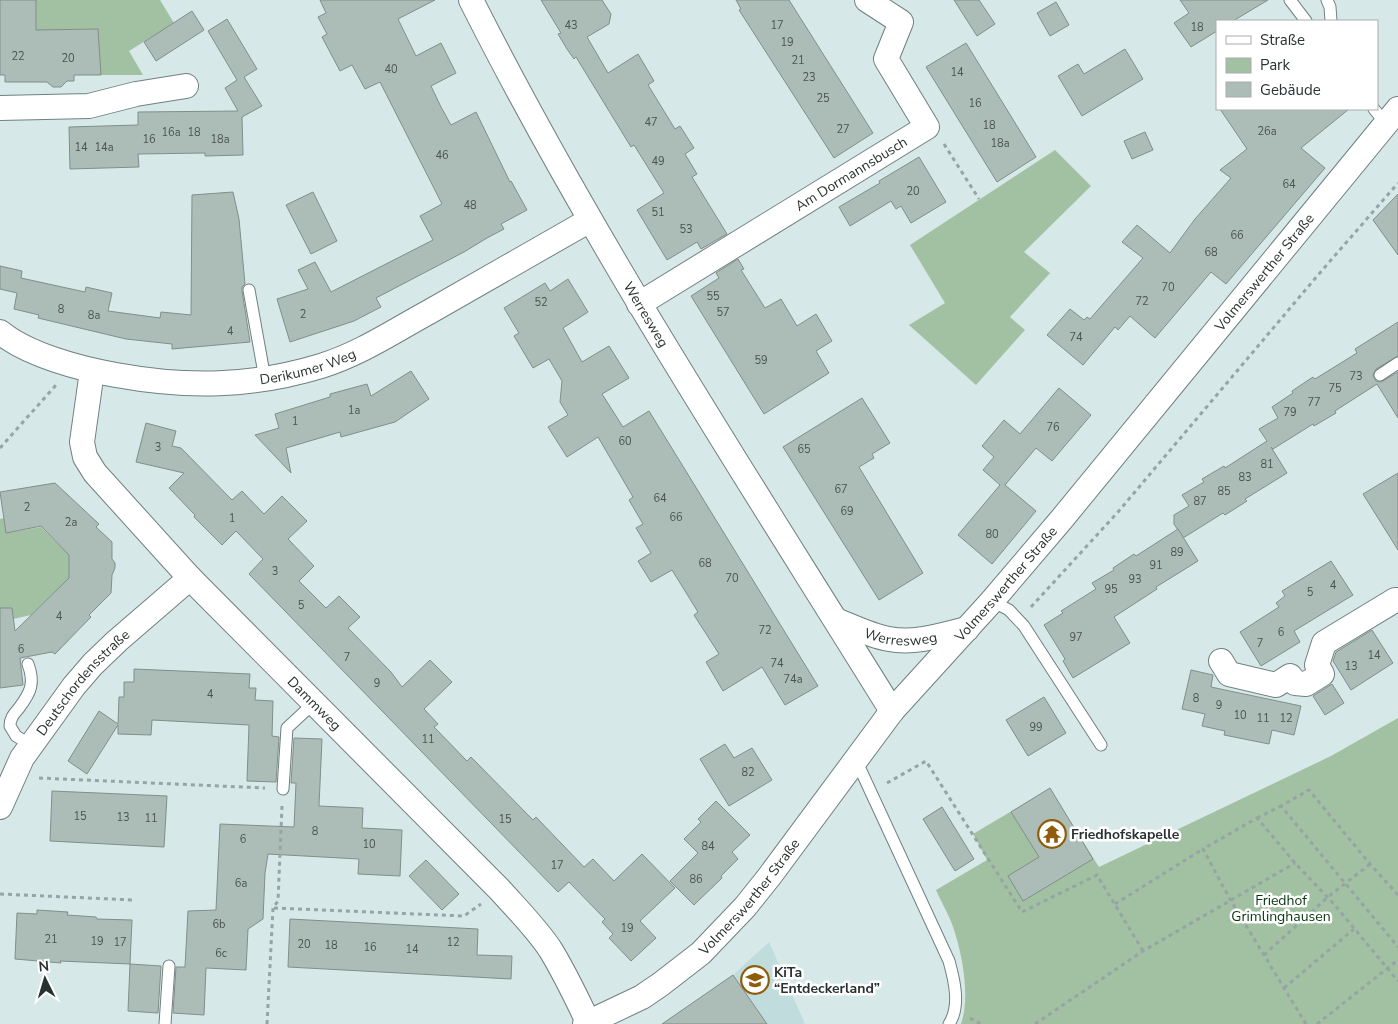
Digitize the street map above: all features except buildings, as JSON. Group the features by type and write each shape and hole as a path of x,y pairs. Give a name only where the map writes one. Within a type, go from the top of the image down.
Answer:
{"street":[{"name":"Werresweg","path":"471,0 515,88 639,304 892,711"},
{"path":"867,0 901,22 886,59 927,127"},
{"path":"0,108 90,106 136,94 186,86"},
{"name":"Volmerswerther Straße","path":"587,1024 650,991 701,953 745,908 892,711 992,601 1061,520 1389,120"},
{"name":"Am Dormannsbusch","path":"639,304 927,127"},
{"name":"Derikumer Weg","path":"0,332 20,345 38,353 92,371 142,380 191,384 236,383 265,379 323,365 365,347 590,220"},
{"name":"Dammweg","path":"92,371 82,442 85,457 95,473 190,578 315,702 532,925 566,976 587,1024"},
{"name":"Deutschordensstraße","path":"0,806 22,758 74,686 93,664 123,636 190,578"},
{"path":"1221,662 1229,674 1276,684 1290,676 1295,683 1306,684 1322,674 1316,665 1324,644 1394,600 1398,600"},
{"name":"Werresweg","path":"836,620 889,640 907,641 929,638 967,629"}],"lane":[{"path":"1290,0 1305,20"},
{"path":"1327,0 1330,7 1331,20"},
{"path":"249,290 265,379"},
{"path":"1380,374 1398,364"},
{"path":"992,601 1009,610 1019,620 1101,744"},
{"path":"28,664 33,681 32,686 21,706 13,715 10,726 16,736 31,745"},
{"path":"283,789 287,728 315,702"},
{"path":"856,760 949,961 955,992 954,1009 949,1024"},
{"path":"165,1024 168,966"}],"path":[{"path":"927,127 942,141 979,199"},
{"path":"1019,620 1118,512 1398,182"},
{"path":"0,448 56,385 68,363"},
{"path":"872,792 926,761 1022,912 1097,874 1143,951"},
{"path":"13,777 283,789 278,901 273,908 267,1024"},
{"path":"1115,904 1203,849 1309,790 1398,895"},
{"path":"1281,806 1398,946"},
{"path":"1257,818 1295,863 1328,897 1398,981"},
{"path":"1203,849 1231,901 1306,1024"},
{"path":"1035,1024 1143,951 1295,863"},
{"path":"1264,955 1328,897 1370,864"},
{"path":"273,908 464,916 500,890"},
{"path":"0,894 133,900"},
{"path":"1284,988 1354,929"},
{"path":"1317,1024 1398,960"}],"shaded area":[{"name":"KiTa “Entdeckerland”","path":"769,942 805,1024 662,1024 733,975"}],"green space":[{"path":"36,0 160,0 174,23 129,51 143,75 98,75 98,29 73,29 73,40 15,38"},
{"path":"1055,150 1091,186 1024,252 1050,273 1010,317 1025,330 976,385 909,325 945,303 910,245"},
{"path":"4,518 6,533 41,527 69,555 69,578 31,615 13,619 0,610 0,519"},
{"name":"Friedhof Grimlinghausen","path":"1398,718 1398,1024 961,1024 965,1002 963,966 953,927 936,890 987,860 973,834 1049,789 1099,867 1331,756"}],"place":[{"name":"Friedhofskapelle","path":"1052,834"},
{"name":"KiTa “Entdeckerland”","path":"755,980"}]}
